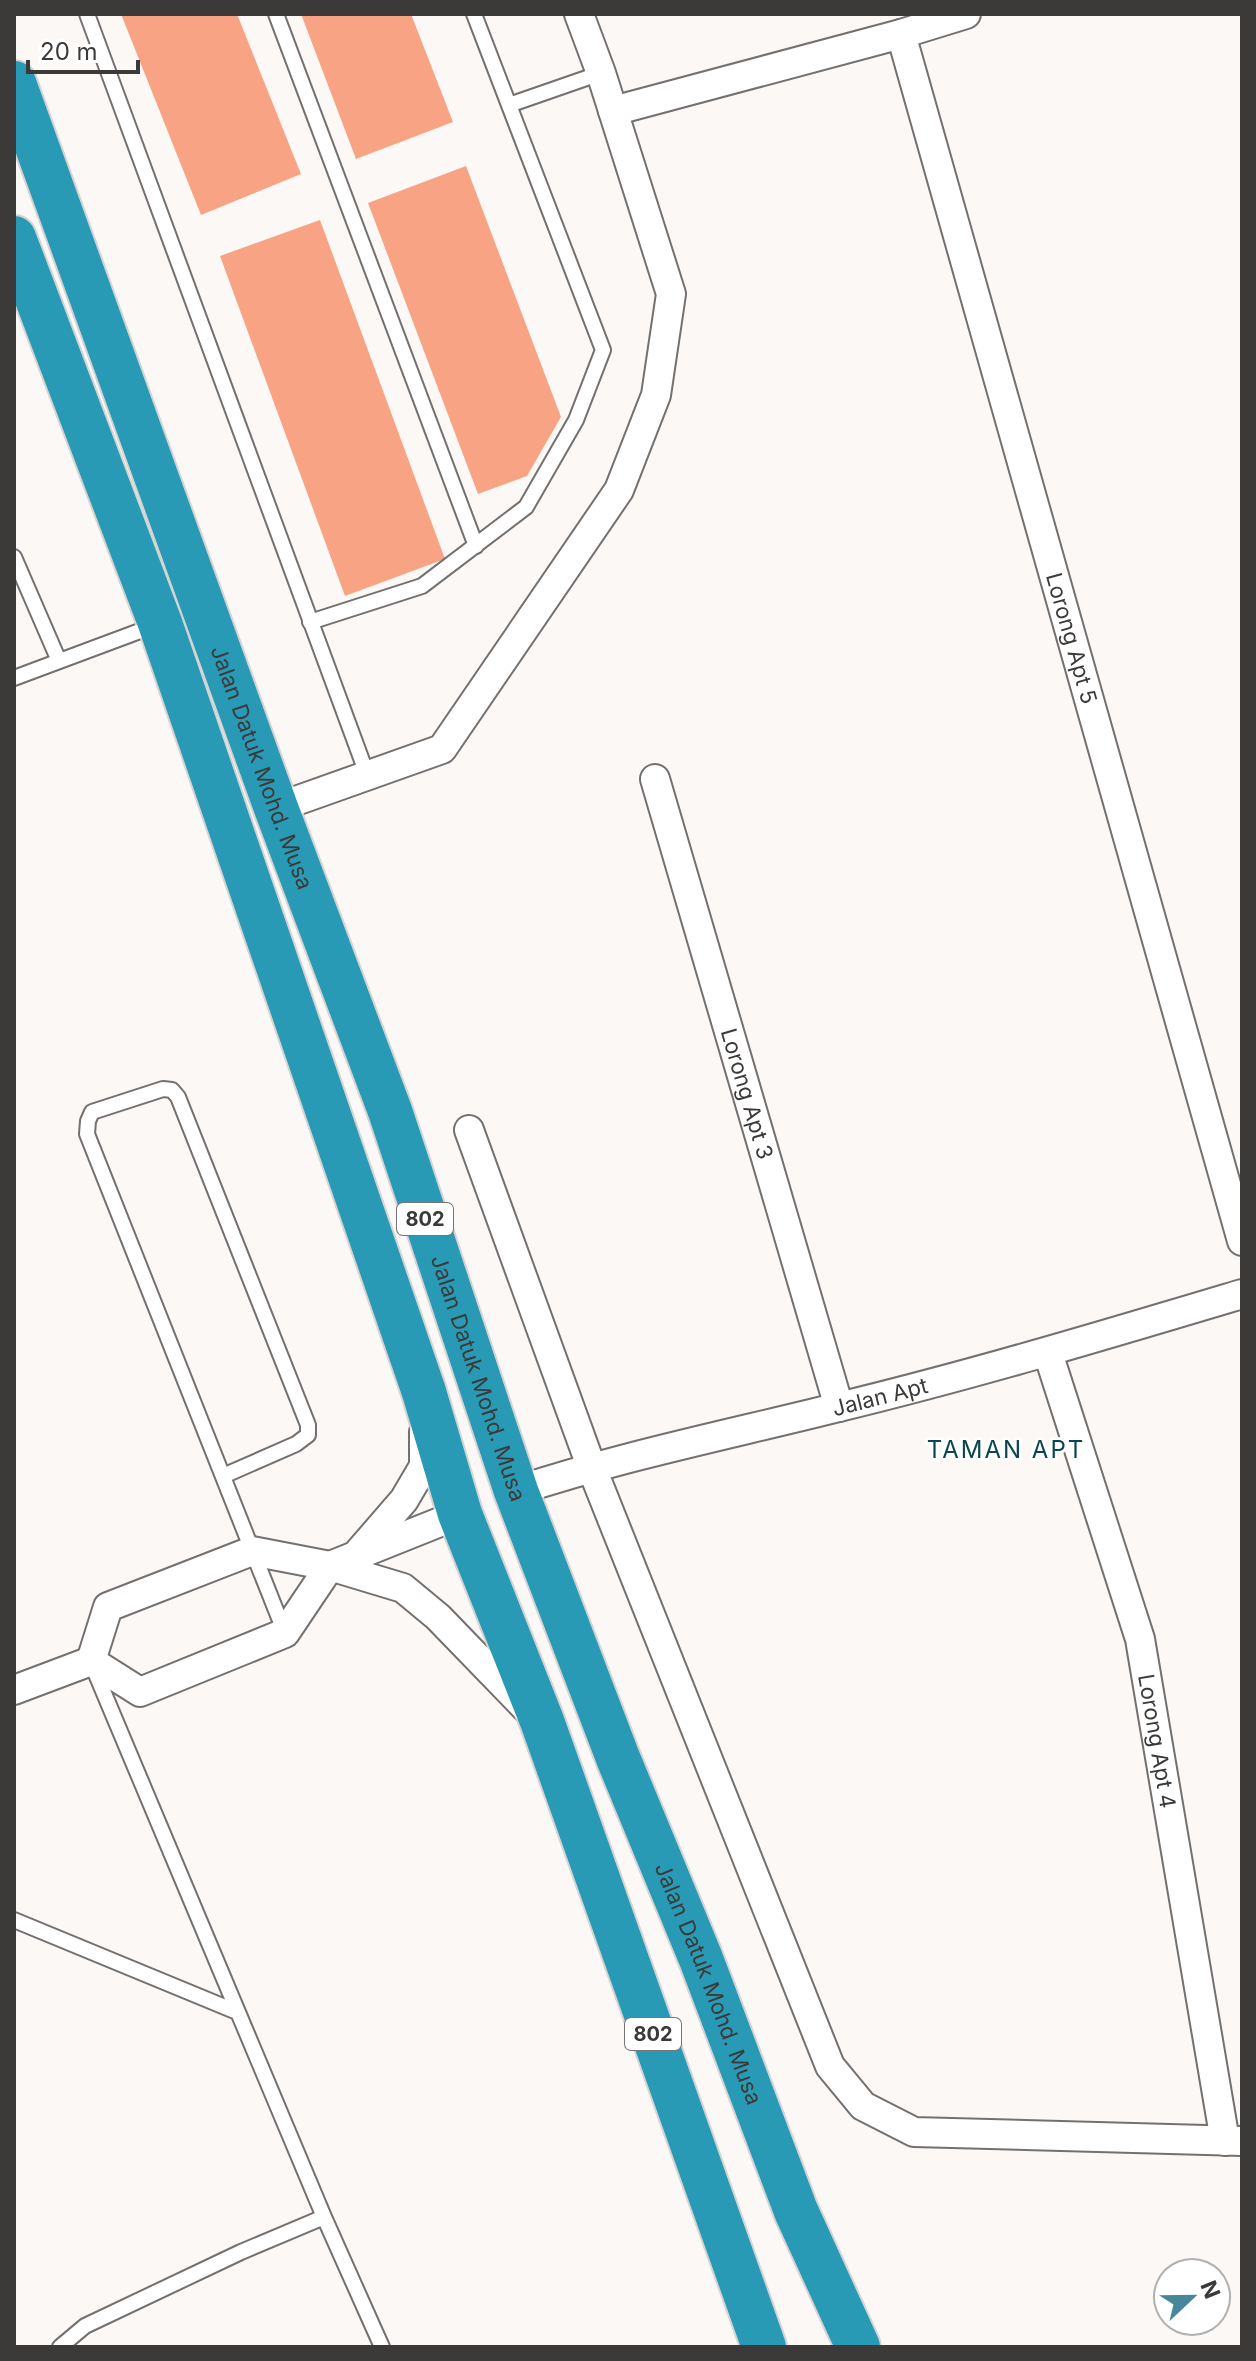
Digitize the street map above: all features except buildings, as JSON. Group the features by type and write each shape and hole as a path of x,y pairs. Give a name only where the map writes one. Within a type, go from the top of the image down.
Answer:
{"highway":[{"name":"Jalan Datuk Mohd. Musa","path":"14,83 276,808 390,1111 516,1491 618,1758 701,1959 796,2211 858,2347"},
{"name":"802","path":"14,238 160,623 424,1392 460,1514 542,1721 764,2347"}],"street":[{"path":"276,808 442,749 619,490 656,395 671,294 601,73 579,14"},
{"path":"613,111 966,14"},
{"name":"Lorong Apt 5","path":"901,34 1242,1241"},
{"name":"Lorong Apt 3","path":"655,779 839,1407"},
{"path":"469,1130 591,1466 830,2066 863,2106 914,2132 1234,2141"},
{"name":"Jalan Apt","path":"516,1491 591,1466 1048,1353 1242,1294"},
{"name":"Lorong Apt 4","path":"1048,1353 1140,1639 1234,2141"},
{"path":"91,1661 140,1692 285,1633 343,1561 404,1500 424,1466 424,1392"},
{"path":"343,1561 460,1514"},
{"path":"91,1661 108,1607 252,1551 343,1561 403,1588 438,1617 527,1710 542,1721"},
{"path":"14,1690 91,1661"}],"lane":[{"path":"87,14 368,777"},
{"path":"276,14 476,546"},
{"path":"310,622 422,586 526,507 576,420 603,350 474,14"},
{"path":"509,105 601,73"},
{"path":"14,557 59,661"},
{"path":"14,678 160,623"},
{"path":"223,1476 296,1444 308,1435 308,1425 178,1097 172,1090 163,1089 92,1112 87,1134 285,1633"},
{"path":"91,1661 237,2012 382,2347"},
{"path":"14,1920 237,2012"},
{"path":"60,2347 85,2326 241,2252 324,2217"}],"district":[{"name":"TAMAN APT","path":"1006,1449"}]}
